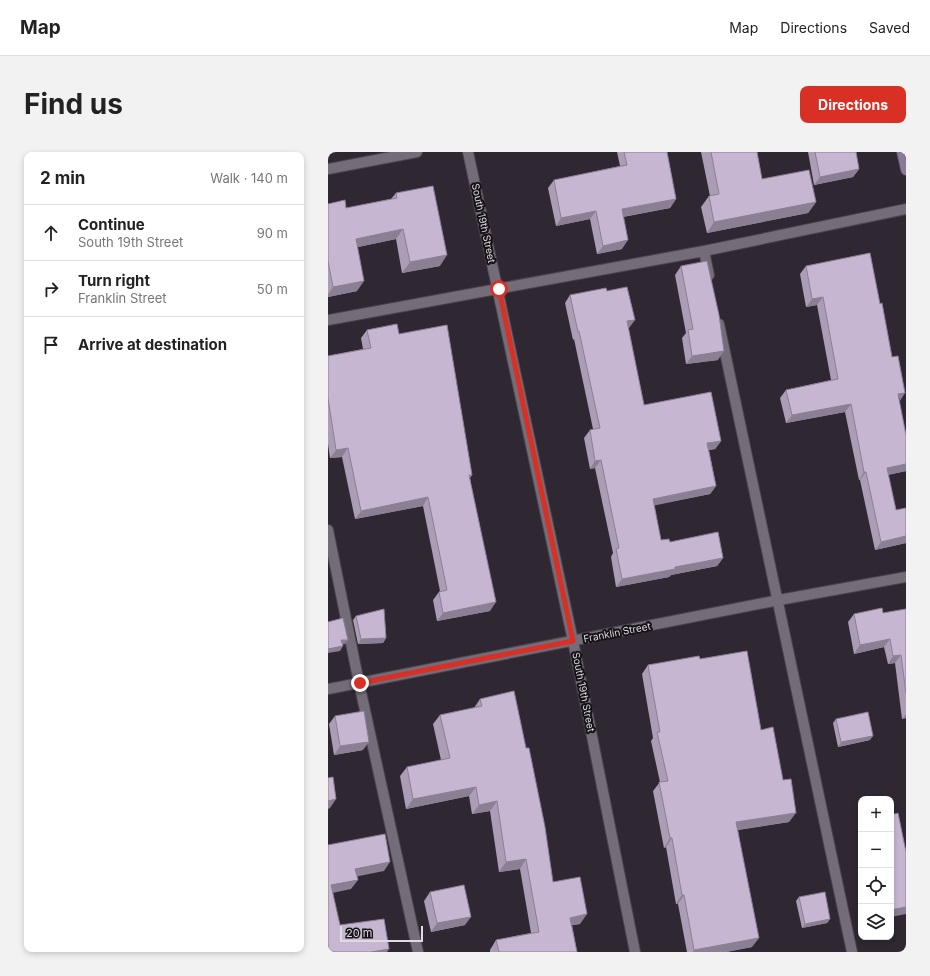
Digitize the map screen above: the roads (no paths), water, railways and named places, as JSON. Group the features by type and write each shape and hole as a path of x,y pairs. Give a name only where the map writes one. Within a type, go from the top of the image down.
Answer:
{"main road":[{"path":"902,152 906,170"}],"street":[{"path":"328,169 417,152"},
{"name":"South 19th Street","path":"468,152 499,289 573,641 635,952"},
{"path":"328,320 704,251 906,209"},
{"path":"704,251 710,282"},
{"path":"717,313 779,600 852,952"},
{"path":"328,530 418,952"},
{"name":"Franklin Street","path":"328,689 779,600 906,578"}]}
